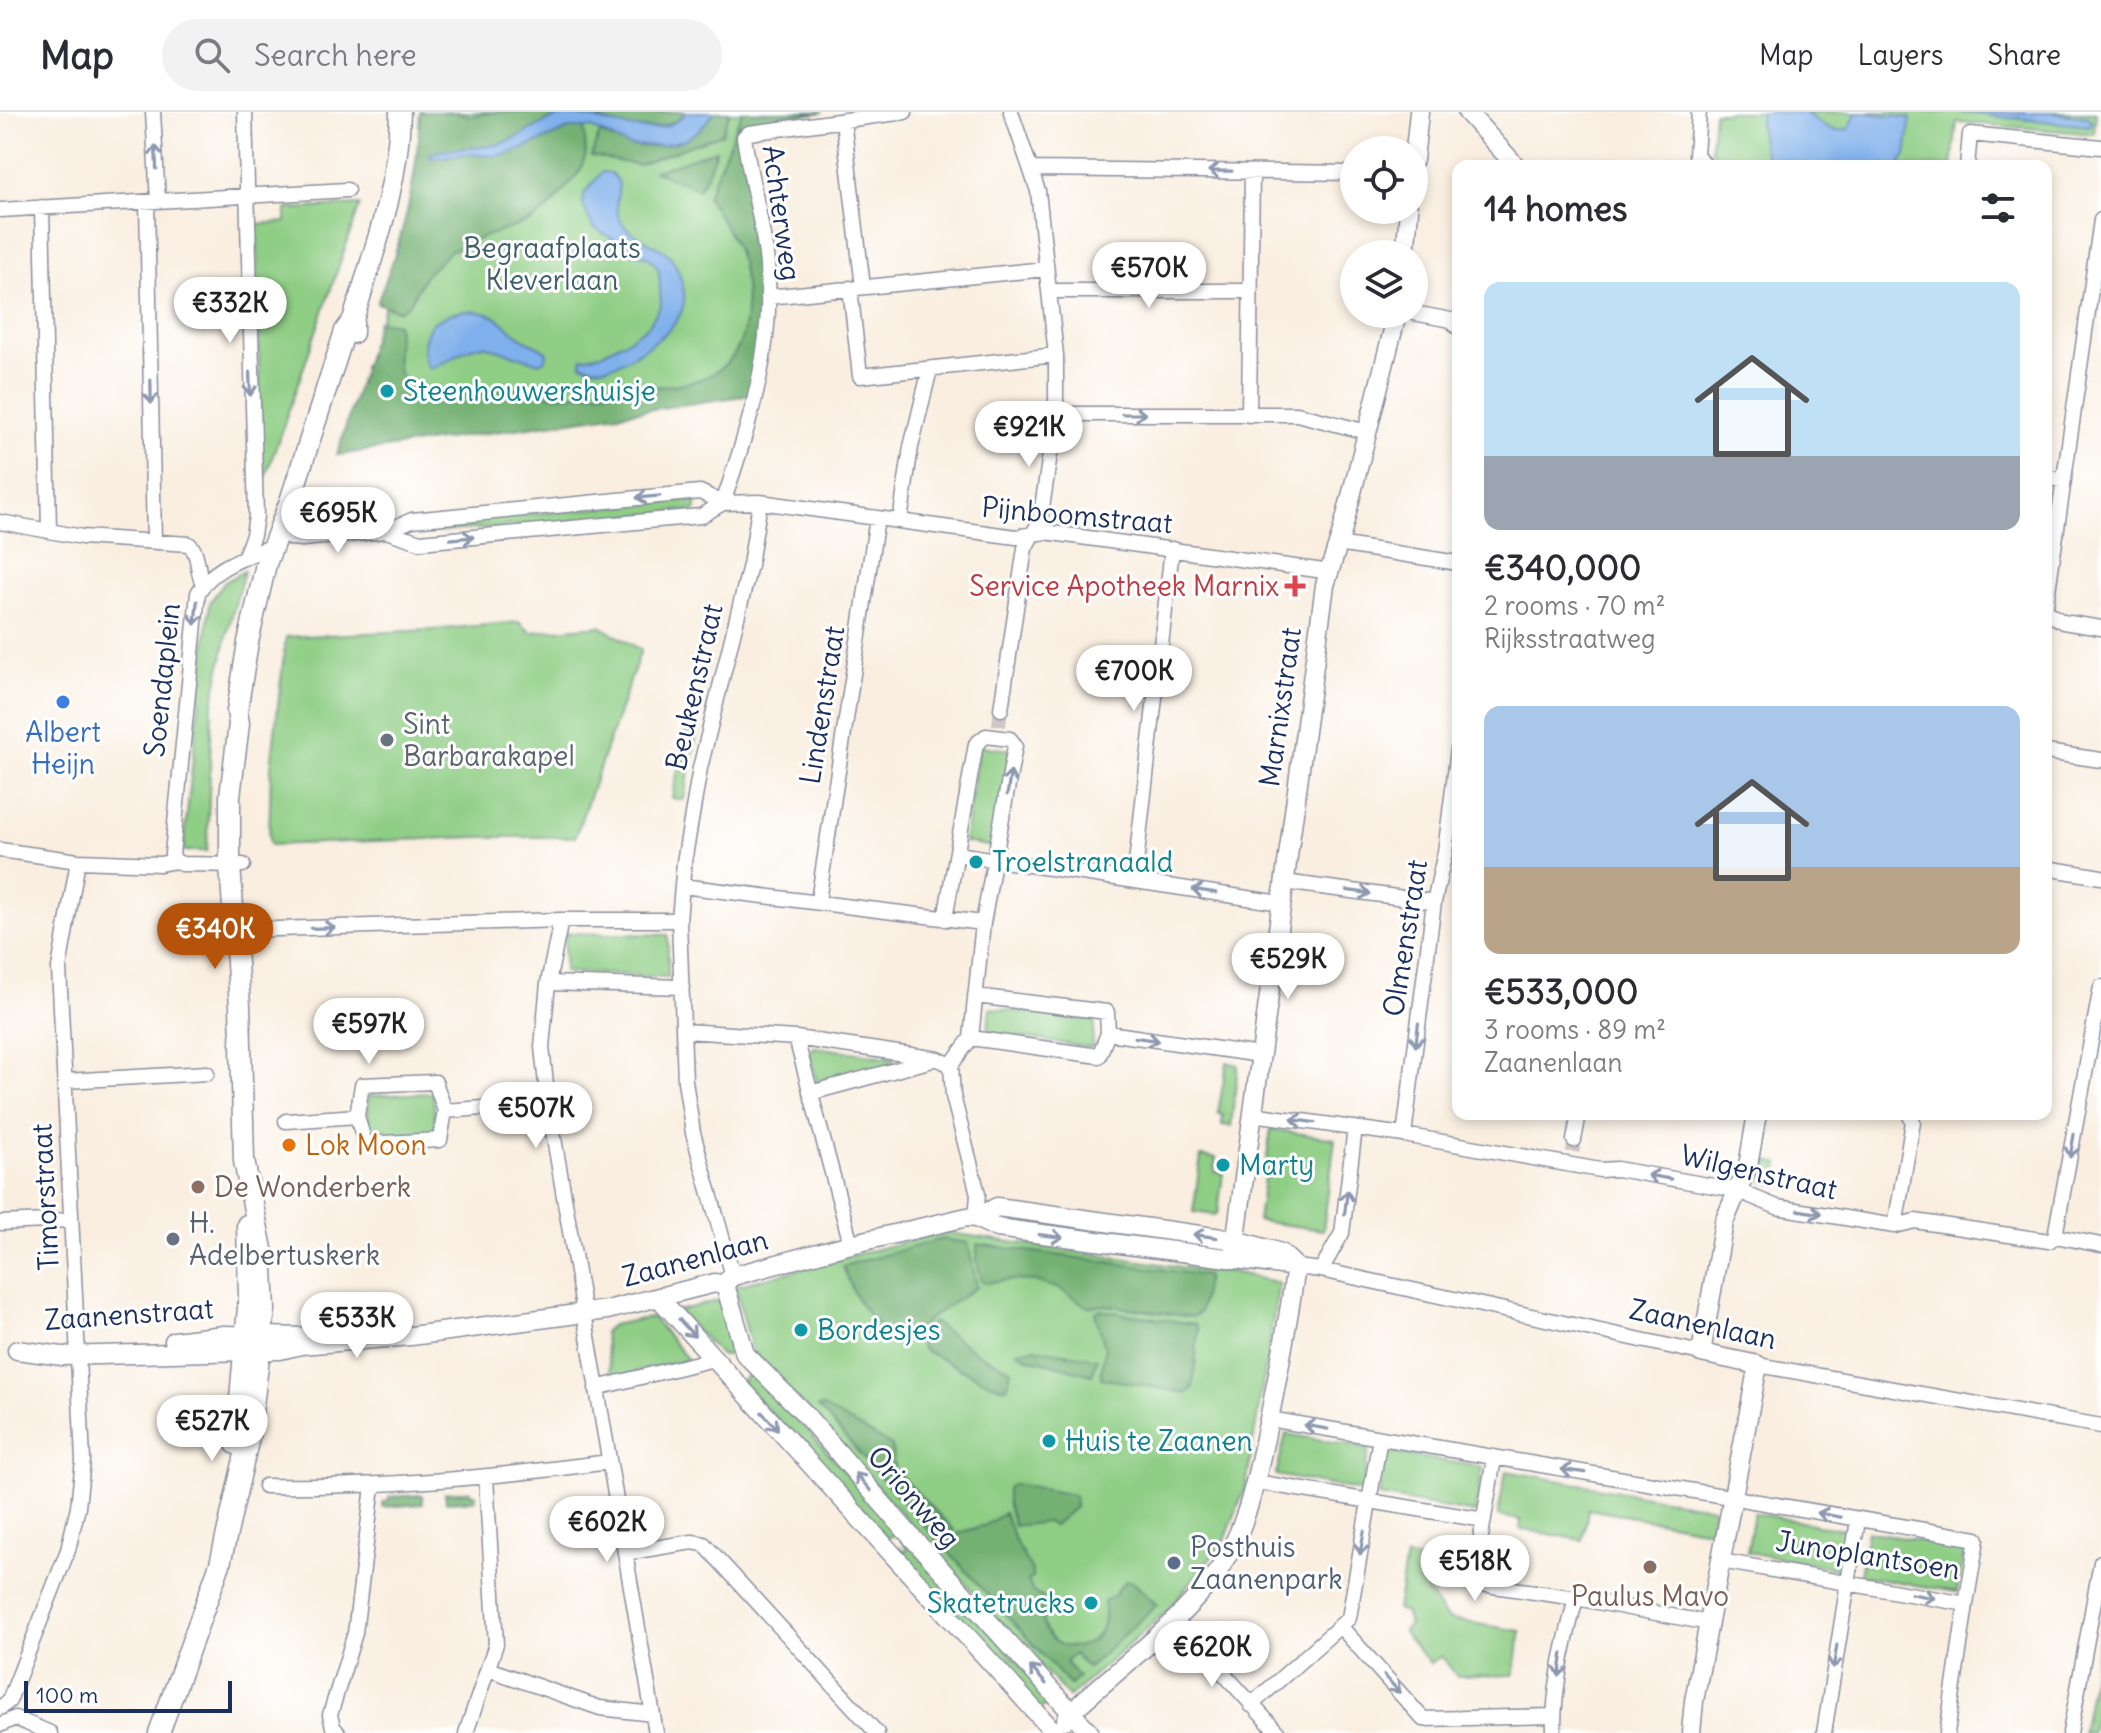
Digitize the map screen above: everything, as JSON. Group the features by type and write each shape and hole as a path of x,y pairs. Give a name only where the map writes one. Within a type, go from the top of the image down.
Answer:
{"main road":[{"path":"391,112 390,157 393,171"},
{"path":"159,1733 220,1564 249,1437 253,1343 265,1310 262,1249 244,1161 236,865 239,724 281,537 316,446 353,333 353,320 380,233 398,158 400,112"}],"street":[{"path":"153,112 154,541"},
{"path":"244,558 256,516 245,112"},
{"name":"Achterweg","path":"723,503 757,398 768,325 767,264 744,137 749,133 905,112"},
{"path":"1001,709 1025,548 1040,521 1056,414 1056,355 1038,191 1011,112"},
{"path":"1416,136 1419,112"},
{"path":"1467,112 1511,160"},
{"path":"1699,112 1696,155 1701,160"},
{"path":"843,120 860,376 1056,355"},
{"path":"1968,160 1970,134 2101,147"},
{"path":"1031,169 1340,173"},
{"path":"1249,415 1252,172"},
{"path":"0,210 347,190"},
{"path":"42,207 49,530"},
{"path":"2052,561 2096,292 2101,220"},
{"path":"768,297 1045,269"},
{"path":"1049,291 1249,291"},
{"path":"1428,316 1452,321"},
{"name":"Marnixstraat","path":"1233,1259 1325,585 1331,572 1393,328"},
{"path":"900,521 911,447 930,369"},
{"path":"1056,414 1297,414 1367,432"},
{"path":"2052,479 2063,480"},
{"name":"Pijnboomstraat","path":"281,537 302,539 386,531 412,520 700,492 723,503 760,502 1016,537 1045,532 1331,572"},
{"name":"Beukenstraat","path":"728,1280 693,1133 685,1081 679,920 700,768 750,565 760,502"},
{"name":"Pijnboomstraat","path":"386,531 420,542 701,516 723,503"},
{"name":"Lindenstraat","path":"818,901 877,518"},
{"path":"0,522 82,537 184,542 192,546 203,584"},
{"name":"Soendaplein","path":"175,861 172,854 197,602 203,584 281,537"},
{"path":"1338,544 1452,562"},
{"path":"1134,881 1172,549"},
{"path":"2052,616 2063,622 2101,628"},
{"path":"810,1093 944,1062 971,1038 983,923 1015,746 998,731 976,744 945,919"},
{"path":"2052,753 2101,760"},
{"path":"0,850 78,861 160,864 175,861 182,864 236,865"},
{"name":"Olmenstraat","path":"1404,1135 1434,902 1451,852"},
{"path":"957,854 1281,903"},
{"name":"Timorstraat","path":"1,1715 68,1550 83,1460 59,968 78,861"},
{"path":"2052,869 2101,877"},
{"path":"1284,882 1434,902"},
{"path":"682,886 983,923"},
{"path":"239,931 561,920 679,920"},
{"path":"561,920 548,983 542,1047 548,1103 656,1733"},
{"path":"548,983 682,987"},
{"path":"2055,1236 2101,987"},
{"path":"971,1038 1099,1056 1108,1033 1107,1012 975,996"},
{"path":"684,1031 796,1038 944,1062"},
{"path":"1108,1033 1260,1055"},
{"path":"796,1038 851,1244"},
{"path":"944,1062 978,1194 976,1218"},
{"path":"65,1081 207,1073"},
{"path":"435,1082 445,1111 440,1140 404,1144 365,1144 357,1116 362,1085 435,1082"},
{"path":"445,1111 548,1103"},
{"name":"Wilgenstraat","path":"1252,1114 1404,1135 1572,1152 1600,1170 1617,1169 1736,1190 1777,1207 1895,1226 1915,1221 2049,1241 2055,1236 2101,1245"},
{"path":"286,1121 357,1116"},
{"path":"1572,1152 1578,1120"},
{"path":"1701,1353 1724,1222 1748,1166 1756,1120"},
{"path":"1895,1226 1914,1120"},
{"path":"1321,1270 1342,1233 1355,1128"},
{"name":"Zaanenlaan","path":"976,1218 997,1207 1236,1240 1281,1253 1296,1267"},
{"name":"Zaanenlaan","path":"253,1343 280,1350 301,1345 584,1314 659,1298 851,1244 967,1217 997,1228 1321,1270 1758,1365 2101,1426"},
{"path":"0,1223 71,1220"},
{"path":"1057,1733 1071,1712 1174,1619 1220,1568 1245,1520 1286,1339 1296,1267"},
{"name":"Orionweg","path":"728,1280 726,1288 745,1354 803,1412 907,1532 1090,1733"},
{"name":"Orionweg","path":"659,1298 1057,1733"},
{"name":"Zaanenstraat","path":"9,1350 48,1355 79,1350 253,1343"},
{"path":"596,1388 745,1354"},
{"path":"1691,1733 1694,1701 1758,1365"},
{"name":"Junoplantsoen","path":"1269,1419 1977,1539 1966,1604 1721,1561"},
{"path":"1251,1705 1349,1618 1380,1438"},
{"path":"1494,1459 1473,1583 1576,1598 1709,1623"},
{"path":"265,1486 373,1486 486,1478 609,1462"},
{"path":"466,1733 496,1644 486,1478"},
{"path":"1256,1482 1484,1520"},
{"path":"338,1733 330,1715 355,1633 373,1486"},
{"path":"1824,1733 1858,1520"},
{"path":"889,1550 907,1532"},
{"path":"625,1553 692,1542 704,1544 877,1733"},
{"path":"2070,1733 2101,1562"},
{"path":"1554,1733 1553,1716 1561,1656 1576,1598"},
{"path":"1947,1733 1966,1604"},
{"path":"1174,1619 1278,1733"},
{"path":"1340,1626 1423,1719 1553,1716"},
{"path":"488,1669 600,1708 653,1714"},
{"path":"1,1715 50,1733"}],"green space":[{"name":"Begraafplaats Kleverlaan","path":"420,112 821,112 737,125 755,308 741,388 342,438 381,319 404,235 418,152"},
{"path":"420,112 455,112 470,116 497,112 581,112 582,117 561,118 509,141 439,152 430,154 431,158 465,154 497,156 515,152 571,128 584,128 586,154 580,171 550,207 532,221 450,251 424,277 410,303 399,311 377,303 408,210"},
{"path":"602,112 687,112 668,124 645,128 599,121"},
{"path":"715,112 730,112 722,134 638,165 591,156 600,133 631,145 662,145 690,135"},
{"path":"742,112 823,112 739,125 763,265 763,314 749,395 337,455 378,321 397,324 397,366 403,381 420,393 432,395 494,387 554,395 665,386 705,377 721,368 734,355 742,336 746,292 737,250 707,197"},
{"path":"1714,112 1761,112 1759,127 1769,160 1720,160 1711,150"},
{"path":"1805,112 1957,112 2090,126 2092,121 2088,117 2044,112 2096,112 2094,134 1957,122 1953,160 1902,160 1906,155 1910,118 1856,113 1850,128 1844,130 1832,129"},
{"path":"716,150 698,189 655,171"},
{"path":"360,205 261,490 257,224 286,222 286,209"},
{"path":"696,499 696,510 427,533 422,527 423,524"},
{"path":"244,571 212,708 207,851 183,851 210,602 225,582"},
{"path":"519,622 531,632 600,626 641,650 575,837 477,837 271,845 271,767 286,637"},
{"path":"686,729 698,731 691,763 680,761"},
{"path":"979,746 1011,750 994,847 964,842"},
{"path":"679,765 690,767 684,800 672,798"},
{"path":"565,933 668,935 668,977 564,972"},
{"path":"990,1008 1095,1020 1092,1048 988,1032"},
{"path":"814,1047 893,1058 894,1066 818,1087 809,1053"},
{"path":"1227,1062 1238,1065 1231,1126 1222,1125 1223,1115 1218,1113"},
{"path":"433,1093 436,1133 369,1138 368,1096"},
{"path":"1271,1129 1335,1139 1323,1230 1258,1221"},
{"path":"1201,1156 1216,1158 1214,1172 1223,1173 1215,1215 1193,1212"},
{"path":"1767,1161 1779,1163 1777,1184 1763,1182"},
{"path":"1003,1214 1208,1243 1208,1250 1003,1222"},
{"path":"943,1232 1233,1272 1279,1283 1246,1486 1225,1540 1168,1610 1069,1697 752,1350 735,1286"},
{"path":"942,1239 968,1243 977,1287 930,1318 917,1331 899,1340 870,1317 852,1289 843,1266"},
{"path":"977,1244 1207,1276 1200,1312 1192,1317 1106,1305 1088,1307 1060,1289 1035,1281 987,1283 982,1281 977,1262"},
{"path":"725,1299 736,1346 728,1355 722,1356 677,1311"},
{"path":"1099,1310 1195,1324 1198,1330 1193,1389 1186,1393 1101,1378 1105,1347 1095,1313"},
{"path":"652,1317 688,1360 611,1378 604,1332 612,1325"},
{"path":"933,1322 980,1355 1011,1369 1008,1386 989,1383 923,1350 920,1346 922,1334"},
{"path":"1035,1348 1097,1359 1092,1375 1025,1357 1017,1351"},
{"path":"753,1371 895,1526 893,1536 886,1538 741,1381"},
{"path":"822,1406 892,1446 894,1469 954,1530 940,1543 818,1407"},
{"path":"1286,1434 1369,1448 1362,1491 1276,1475"},
{"path":"1387,1452 1483,1467 1475,1513 1379,1496"},
{"path":"1506,1471 1714,1508 1709,1530 1588,1509 1583,1540 1520,1529 1521,1520 1498,1516"},
{"path":"1013,1484 1074,1495 1075,1507 1053,1526 1047,1522 1014,1526 1007,1502 1007,1488"},
{"path":"470,1491 476,1494 476,1500 446,1502 445,1493"},
{"path":"422,1495 423,1504 383,1507 383,1502 389,1501 389,1497"},
{"path":"1004,1513 1032,1571 1032,1578 1028,1581 1033,1592 1043,1598 1045,1627 1055,1642 1070,1647 1092,1640 1103,1624 1104,1601 1117,1594 1116,1591 1126,1581 1133,1582 1157,1605 1088,1668 1074,1654 1065,1662 1078,1677 1070,1685 944,1547 959,1533 986,1525"},
{"path":"1754,1513 1844,1530 1838,1569 1747,1552"},
{"path":"1867,1531 1965,1549 1957,1592 1860,1575"},
{"path":"907,1542 1052,1699 1040,1710 898,1550 899,1547 904,1552 907,1549 903,1543"},
{"path":"1406,1557 1431,1563 1428,1592 1447,1619 1521,1631 1514,1675 1457,1676 1441,1656 1430,1664 1403,1632 1409,1625 1405,1612 1397,1609"},
{"path":"2101,1628 2101,1683 2091,1733 2082,1733"}],"water":[{"path":"687,112 715,112 697,132 684,140 663,145 629,146 592,128 571,128 515,152 497,156 465,154 430,158 430,154 439,152 505,143 564,116 643,129 673,123"},
{"path":"1761,112 1805,113 1837,131 1850,128 1856,112 1911,118 1906,155 1902,160 1768,160 1760,126"},
{"path":"1957,112 2044,112 2088,117 2092,121 2090,126"},
{"path":"602,172 611,173 619,183 617,210 624,225 674,261 684,296 679,318 663,335 626,360 601,367 581,364 582,358 601,354 631,338 649,325 661,305 659,270 650,258 593,227 583,205 584,194"},
{"path":"464,311 487,314 501,320 519,336 547,352 546,359 539,363 484,345 429,368 424,357 424,346 432,323"}],"tunnel":[{"path":"999,726 1001,709"},
{"path":"1573,1152 1574,1140"}],"place":[{"name":"Steenhouwershuisje","path":"387,391"},
{"name":"Service Apotheek Marnix","path":"1295,586"},
{"name":"Albert Heijn","path":"63,702"},
{"name":"Sint Barbarakapel","path":"387,740"},
{"name":"Troelstranaald","path":"976,862"},
{"name":"Lok Moon","path":"289,1145"},
{"name":"Marty","path":"1223,1165"},
{"name":"De Wonderberk","path":"198,1187"},
{"name":"H. Adelbertuskerk","path":"173,1239"},
{"name":"Bordesjes","path":"801,1330"},
{"name":"Huis te Zaanen","path":"1049,1441"},
{"name":"Posthuis Zaanenpark","path":"1174,1563"},
{"name":"Paulus Mavo","path":"1650,1567"},
{"name":"Skatetrucks","path":"1091,1603"}]}
